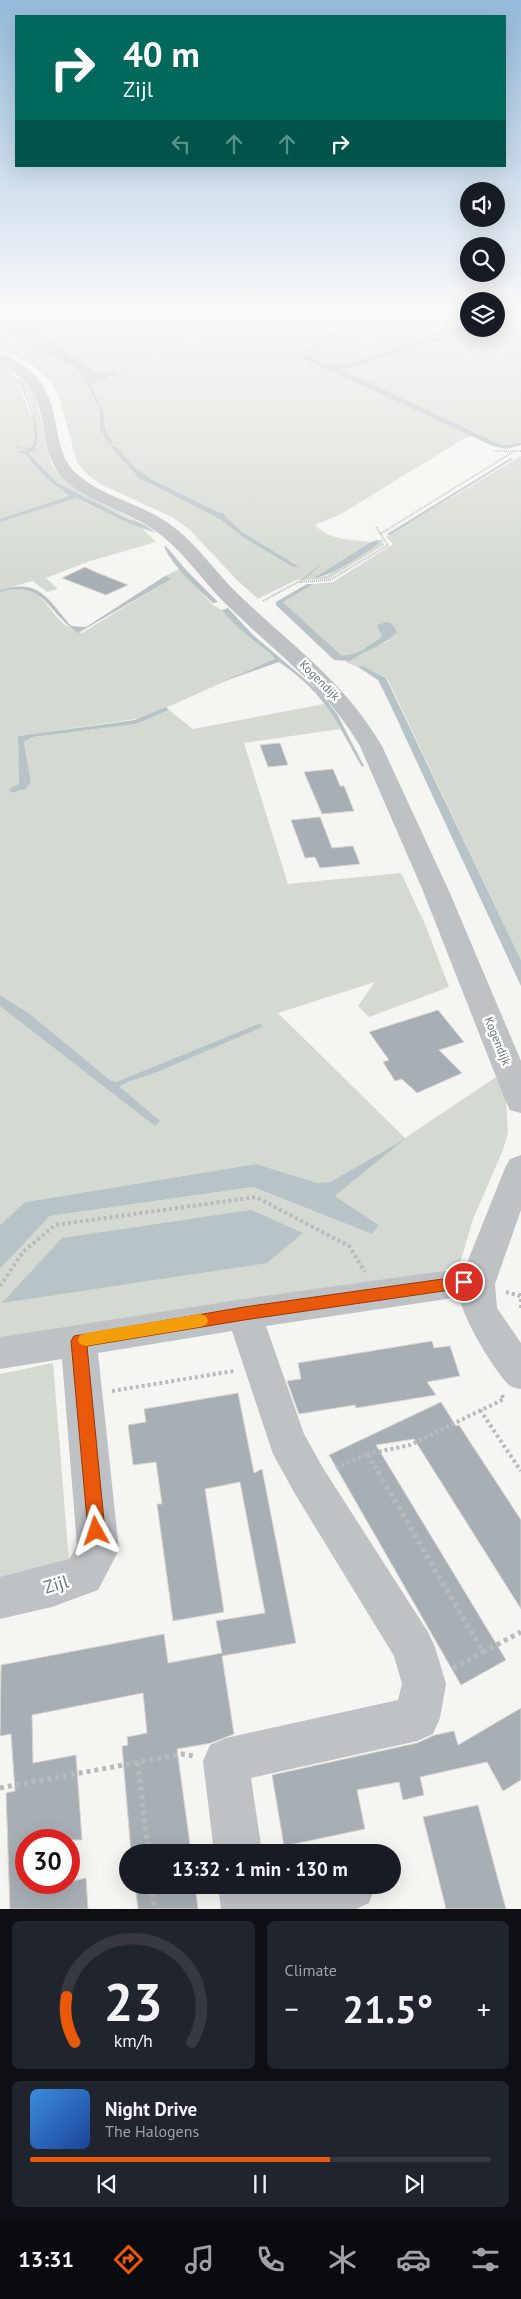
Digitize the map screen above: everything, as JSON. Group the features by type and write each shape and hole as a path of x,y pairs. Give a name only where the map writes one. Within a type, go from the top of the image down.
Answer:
{"street":[{"name":"Kogendijk","path":"44,400 57,455 63,469 98,496 136,512 162,527 181,544 240,607 332,690 366,736 436,891 512,1073 521,1102"},
{"path":"510,1382 482,1316 477,1299 477,1284 521,1168"},
{"path":"0,1353 378,1294 464,1282 477,1284"},
{"path":"237,1844 226,1760 417,1718 424,1684 413,1646 309,1481 287,1441 244,1314"},
{"name":"Zijl","path":"0,1598 52,1586 83,1575 98,1550 79,1341"},
{"path":"243,1894 245,1908 313,1894"}],"path":[{"path":"16,447 36,450"},
{"path":"494,451 521,451"},
{"path":"380,534 513,452"},
{"path":"299,582 330,580 388,545 376,527"},
{"path":"240,607 257,604 299,582 320,565"},
{"path":"0,1286 23,1252 55,1225 256,1198 349,1246 378,1294"},
{"path":"521,1293 521,1311"},
{"path":"84,1396 262,1367"},
{"path":"309,1481 367,1454 410,1445 504,1399 510,1382"},
{"path":"480,1410 521,1471"},
{"path":"367,1454 483,1652 521,1632"},
{"path":"0,1788 182,1754 226,1760"},
{"path":"138,1763 147,1844"},
{"path":"153,1894 154,1909"}],"shaded area":[{"path":"0,400 25,400 36,431 30,400 36,400 51,464 60,474 81,492 145,525 77,499 128,523 140,526 156,542 90,561 46,578 58,589 47,592 33,581 0,590","holes":["36,431 37,444 31,448 35,440"]},
{"path":"27,400 28,400 37,427 37,444 29,454 57,483 128,519 145,525 156,533 128,523 76,498 0,522 0,519 70,496 46,477 26,454 20,453 20,451 29,449 34,442 35,432"},
{"path":"60,400 94,400 100,413 100,429 112,441 105,429 104,413 98,400 393,400 493,446 471,436 465,438 341,514 315,525 327,534 349,540 371,542 315,578 326,576 382,539 384,545 328,579 296,580 258,599 236,579 189,529 172,517 100,484 88,475 77,462","holes":["115,446 135,467 151,479 218,512 225,512 224,515 241,531 301,568 293,567 244,538 221,520 150,484"]},
{"path":"98,400 104,413 105,429 113,443 109,444 100,429 100,413 95,401"},
{"path":"393,400 407,400 503,445 521,443 521,445 506,449 493,446"},
{"path":"407,400 521,400 521,443 503,445"},
{"path":"115,446 135,467 151,479 218,512 226,513 224,515 241,531 301,568 293,567 244,538 221,520 139,478 111,447"},
{"path":"521,456 521,960 387,678 363,666 358,667 345,662 362,652 389,641 380,631 382,637 352,654 341,655 283,602 314,584 333,582 393,544 386,537"},
{"path":"511,458 513,459 390,535 387,534"},
{"path":"381,541 359,557 329,574 314,578 371,542"},
{"path":"166,546 187,571 218,602 213,603 186,577 174,563 164,547"},
{"path":"179,569 214,606 222,610 247,636 275,659 143,718 18,736 19,784 11,793 26,789 31,782 24,742 33,737 136,724 169,710 193,729 324,704 333,714 340,729 244,743 288,884 401,873 425,924 449,987 369,1017 358,1006 375,982 278,1013 405,1138 499,1075 506,1102 508,1132 503,1150 473,1219 460,1263 433,1275 0,1343 0,1269 50,1216 253,1187 372,1234 379,1225 335,1196 402,1140 330,1182 317,1184 256,1164 25,1202 0,1225 0,1006 160,1121 120,1088 128,1082 153,1074 263,1027 260,1023 116,1082 110,1080 30,1014 0,995 0,592 13,589 32,591 44,601 64,624 82,633 170,579 165,576"},
{"path":"165,576 171,579 78,633 67,625 36,594 27,590 15,589 0,592 0,590 14,587 34,589 49,599 71,626 86,627"},
{"path":"307,584 314,584 283,602 341,655 358,652 382,637 377,625 387,622 392,624 397,632 380,645 350,661 334,660 276,605 276,602"},
{"path":"228,608 253,635 320,692 337,714 364,766 362,767 319,697 308,685 279,662 222,682 275,659 227,617 222,610"},
{"path":"363,666 386,678 521,960 521,986 389,702 378,680 358,667"},
{"path":"166,707 169,710 136,724 33,737 24,742 31,782 26,789 11,793 9,789 19,784 18,736 135,720"},
{"path":"0,995 30,1014 110,1080 116,1082 260,1023 263,1027 153,1074 128,1082 120,1087 160,1121 155,1126 0,1006"},
{"path":"406,1138 335,1196 379,1225 372,1234 253,1187 50,1216 0,1269 0,1225 25,1202 256,1164 317,1183 330,1182"},
{"path":"251,1210 303,1233 267,1263 2,1303 62,1238"},
{"path":"53,1363 69,1561 0,1580 0,1374"}],"building":[{"path":"85,567 128,585 106,595 62,578"},
{"path":"280,743 288,765 268,767 260,745"},
{"path":"333,769 340,786 344,786 354,811 322,814 304,772"},
{"path":"320,817 332,848 353,846 360,864 320,868 315,857 305,858 291,820"},
{"path":"438,1010 464,1042 439,1050 462,1073 417,1093 402,1079 395,1081 383,1062 389,1060 369,1032"},
{"path":"432,1341 434,1348 450,1346 460,1376 427,1382 436,1395 356,1408 355,1405 299,1414 287,1381 301,1379 298,1363"},
{"path":"238,1393 254,1473 262,1469 296,1643 222,1656 234,1734 211,1743 177,1749 190,1844 130,1844 122,1746 128,1745 127,1737 147,1733 143,1693 32,1715 33,1763 76,1755 82,1840 80,1840 80,1829 15,1829 15,1894 80,1894 80,1879 86,1878 88,1909 10,1909 6,1793 15,1791 11,1734 0,1736 1,1665 164,1634 168,1663 222,1653 216,1621 265,1613 240,1482 205,1489 224,1612 173,1621 157,1504 162,1504 156,1462 133,1465 128,1425 146,1422 144,1409"},
{"path":"441,1402 456,1426 459,1425 521,1520 521,1609 414,1439 376,1445 506,1660 461,1685 329,1455"},
{"path":"521,1708 521,1780 503,1791 487,1762 420,1777 424,1795 403,1800 399,1782 357,1790 365,1829 294,1844 284,1844 272,1775 417,1743 435,1735 454,1731 458,1745"},
{"path":"478,1805 506,1909 446,1909 423,1817"},
{"path":"136,1894 196,1894 198,1909 138,1909"}],"slow traffic":[{"path":"86,1340 200,1321"}],"route":[{"path":"96,1531 79,1341 244,1314 464,1282"}]}
